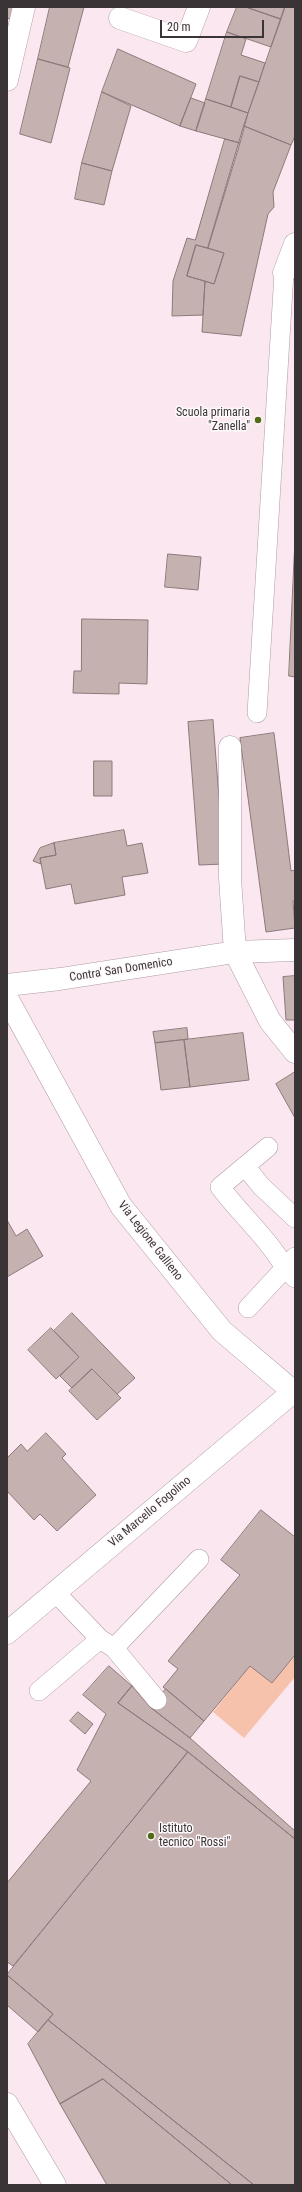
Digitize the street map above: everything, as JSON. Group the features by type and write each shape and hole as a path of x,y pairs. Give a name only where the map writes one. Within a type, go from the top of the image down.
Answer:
{"street":[{"path":"7,80 24,7"},
{"path":"120,18 186,41 199,7"},
{"path":"284,273 295,244"},
{"path":"230,747 230,878 235,952 270,1021 295,1052"},
{"name":"Contra' San Domenico","path":"7,985 60,979 235,952 295,950"},
{"name":"Via Legione Gallieno","path":"7,998 121,1206 222,1331 294,1392"},
{"name":"Via Marcello Fogolino","path":"7,1633 294,1392"},
{"path":"7,2104 55,2185"}],"lane":[{"path":"257,713 284,273"},
{"path":"248,1308 292,1268 236,1208 220,1187 268,1147"},
{"path":"245,1166 261,1186 295,1218"},
{"path":"39,1691 107,1643 199,1559"},
{"path":"55,1592 107,1643 157,1700"}],"shaded area":[{"path":"295,1656 295,1677 244,1738 213,1712 250,1666 272,1683"}],"building":[{"path":"7,7 15,7 12,20 7,18"},
{"path":"50,7 84,7 68,67 38,59"},
{"path":"237,7 246,7 281,19 271,47 227,32"},
{"path":"246,7 285,7 281,19"},
{"path":"285,7 295,7 295,136 291,145 244,126"},
{"path":"227,32 246,39 241,55 265,63 259,82 240,76 231,107 206,99"},
{"path":"118,49 196,84 180,126 102,92"},
{"path":"38,59 70,68 51,143 20,134"},
{"path":"240,76 259,82 248,113 231,107"},
{"path":"102,92 131,106 112,171 82,163"},
{"path":"191,98 205,103 196,131 180,126"},
{"path":"206,99 248,113 240,143 196,131"},
{"path":"244,126 291,145 273,192 274,207 268,214 241,336 202,332 205,281 214,284 224,253 208,248"},
{"path":"225,139 240,143 208,248 196,245 187,276 205,281 203,315 172,316 173,281 187,238 195,240"},
{"path":"82,163 112,171 104,205 75,199"},
{"path":"196,245 224,253 214,284 187,276"},
{"path":"295,539 295,677 289,676"},
{"path":"168,554 201,557 198,590 165,587"},
{"path":"82,619 148,620 147,684 119,683 119,694 73,693 74,671 81,671"},
{"path":"213,720 224,864 199,865 188,722"},
{"path":"274,733 291,871 295,870 295,901 293,901 295,928 266,932 240,738"},
{"path":"94,761 112,761 112,796 94,796"},
{"path":"124,830 127,846 142,843 148,873 122,877 125,895 75,904 71,884 46,889 40,858 56,855 54,843"},
{"path":"54,843 56,855 40,858 41,864 33,861 40,848"},
{"path":"295,976 295,1020 286,1020 283,977"},
{"path":"187,1028 188,1039 155,1043 153,1032"},
{"path":"243,1033 249,1080 190,1087 184,1040"},
{"path":"184,1040 190,1087 161,1090 155,1043"},
{"path":"295,1072 295,1118 276,1084"},
{"path":"7,1220 16,1236 27,1229 43,1256 7,1277"},
{"path":"72,1313 135,1378 117,1394 92,1369 72,1388 60,1376 79,1357 54,1331"},
{"path":"51,1328 79,1357 56,1379 28,1350"},
{"path":"92,1369 121,1398 97,1420 69,1391"},
{"path":"46,1433 66,1454 62,1458 96,1495 57,1531 40,1514 34,1520 7,1491 7,1458 21,1444 27,1451"},
{"path":"261,1510 295,1537 295,1655 272,1683 250,1666 204,1721 163,1687 178,1669 168,1661 240,1575 221,1560"},
{"path":"109,1666 132,1686 118,1703 188,1752 13,1966 7,1962 7,1883 91,1781 77,1770 106,1714 83,1695"},
{"path":"132,1686 150,1707 190,1738 295,1831 295,1839 188,1752 118,1703"},
{"path":"166,1689 204,1721 190,1738 150,1707"},
{"path":"78,1712 93,1724 85,1734 70,1721"},
{"path":"188,1752 295,1839 295,2185 254,2185 48,2020 53,2014 7,1975"},
{"path":"7,1975 53,2014 38,2032 7,2005"},
{"path":"48,2020 254,2185 232,2185 103,2079 60,2104 28,2044"},
{"path":"103,2079 232,2185 107,2185 60,2104"}],"place":[{"name":"Scuola primaria \"Zanella\"","path":"258,420"},
{"name":"Istituto tecnico \"Rossi\"","path":"151,1836"}]}
